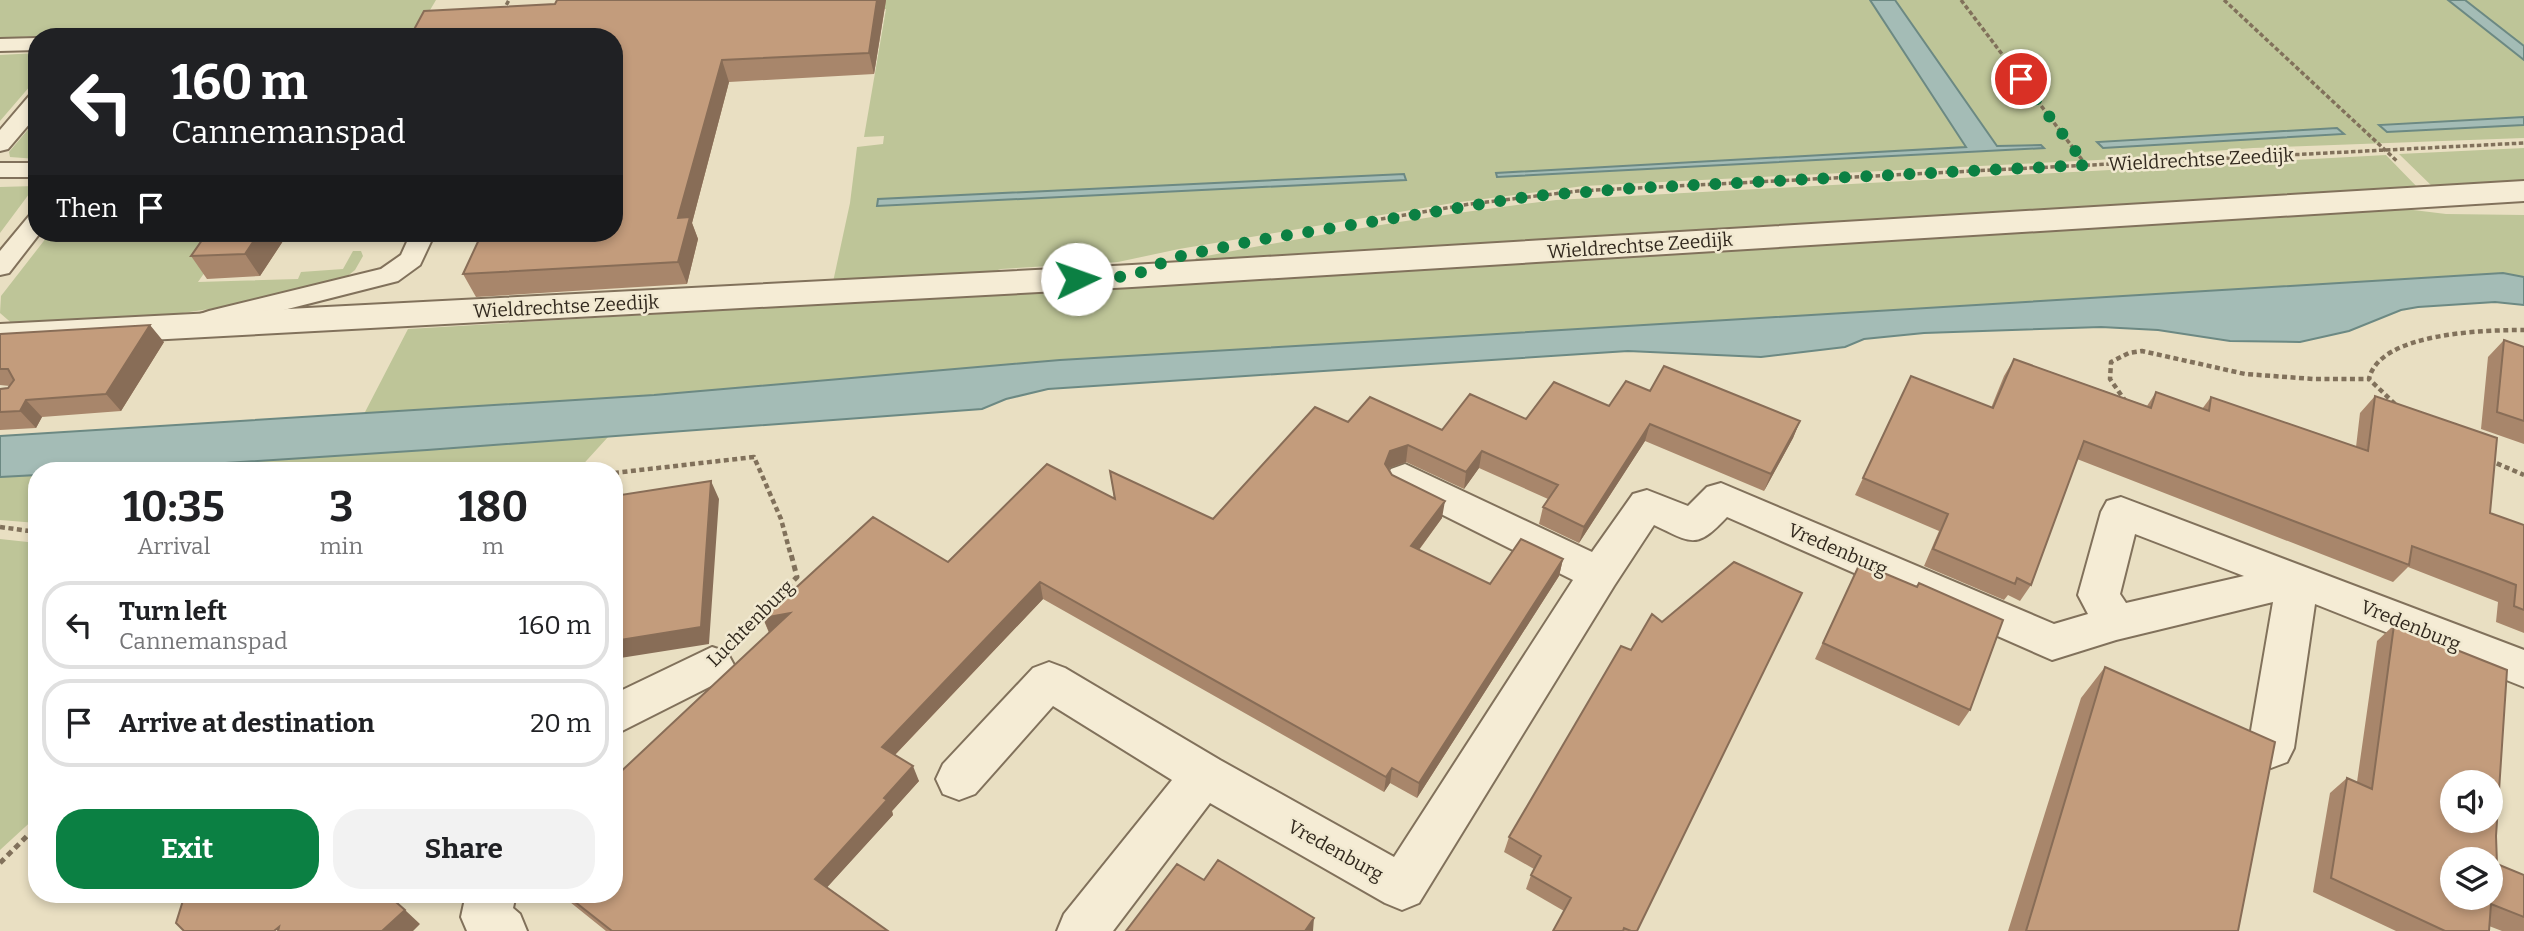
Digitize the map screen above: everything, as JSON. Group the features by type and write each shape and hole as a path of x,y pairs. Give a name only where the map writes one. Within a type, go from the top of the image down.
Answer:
{"street":[{"name":"Wieldrechtse Zeedijk","path":"0,337 1132,276 2524,191"},
{"path":"1405,479 1599,574"},
{"name":"Vredenburg","path":"959,779 1049,681 1204,775 1402,887 1599,574 1647,505 1694,526 1721,498 2052,642 2298,580"},
{"name":"Vredenburg","path":"2116,624 2099,595 2121,512 2524,669"},
{"path":"2271,748 2298,580"},
{"name":"Luchtenburg","path":"623,711 712,665"},
{"path":"1082,931 1204,775"},
{"path":"489,903 486,917 502,931"}],"lane":[{"path":"0,45 28,44"},
{"path":"0,144 28,112"},
{"path":"0,170 28,170"},
{"path":"0,267 28,232"},
{"path":"186,326 389,275 411,260 419,242"}],"path":[{"path":"503,12 509,0"},
{"path":"1961,0 2086,165"},
{"path":"2224,0 2391,156"},
{"name":"Wieldrechtse Zeedijk","path":"1378,220 1470,204 1578,191 2524,143"},
{"path":"2369,379 2375,365 2387,355 2431,335 2467,330 2524,330"},
{"path":"2129,405 2111,383 2107,372 2110,362 2129,352 2159,353 2245,374 2369,379 2398,408"},
{"path":"2480,455 2524,475"},
{"name":"Luchtenburg","path":"623,472 754,457 781,519 797,577 712,665"},
{"path":"0,527 28,529"},
{"path":"0,863 28,835"}],"green space":[{"path":"0,0 436,0 419,28 28,28 28,37 0,38"},
{"path":"584,0 1870,0 1967,147 1497,173 1498,177 2043,148 2041,145 1997,146 1895,0 2450,0 2524,60 2524,117 2380,125 2387,132 2524,125 2524,138 2253,148 2098,160 1584,186 1453,203 1179,249 1118,262 1001,269 982,275 833,282 850,203 857,147 883,144 884,136 864,137 886,9 611,22","holes":["2337,128 2343,134 2103,148 2098,142","1404,175 1406,180 877,205"]},
{"path":"2465,0 2524,0 2524,46"},
{"path":"28,53 28,88 0,121 0,55"},
{"path":"28,130 28,158 10,157 9,152"},
{"path":"2524,148 2524,185 2436,190 2399,154"},
{"path":"2386,155 2421,191 1194,262 1196,258 1330,233 1556,200"},
{"path":"28,186 28,195 0,233 0,187"},
{"path":"2405,209 2446,214 2524,215 2524,277 2503,273 1060,360 654,395 364,414 408,329 808,305 1058,286"},
{"path":"43,242 226,242 198,282 298,279 301,272 343,269 353,251 361,251 363,256 355,270 345,278 230,306 121,322 15,326 0,313 1,296"},
{"path":"608,437 585,462 236,462"},
{"path":"28,475 28,522 0,520 0,477"},
{"path":"0,539 28,542 28,824 0,850"}],"water":[{"path":"1870,0 1895,0 1997,146 2041,145 2044,148 1497,177 1496,173 1966,147"},
{"path":"2448,0 2465,0 2524,46 2524,60"},
{"path":"2524,117 2524,125 2387,132 2379,125"},
{"path":"2337,128 2344,134 2103,148 2097,142"},
{"path":"1404,174 1406,180 877,206 878,199"},
{"path":"2503,273 2524,277 2524,305 2495,302 2418,307 2401,310 2349,331 2300,342 2230,341 2158,330 2101,327 1924,333 1864,339 1845,347 1761,357 1628,351 1048,389 1006,399 982,409 427,450 241,462 28,462 28,475 0,477 0,436 654,395 1060,360"}],"building":[{"path":"557,0 877,0 869,53 722,60 678,218 690,217 678,262 463,274 478,242 623,242 623,28 415,28 424,11 555,4"},
{"path":"201,242 253,242 245,254 191,256"},
{"path":"150,325 106,394 26,400 20,411 0,412 0,389 8,388 14,380 8,369 0,369 0,334"},
{"path":"2504,340 2524,347 2524,421 2497,412"},
{"path":"2014,359 2151,408 2156,392 2209,411 2211,397 2368,451 2375,396 2497,438 2490,513 2524,525 2524,610 2514,606 2516,585 2485,573 2412,546 2409,565 2084,441 2031,585 2017,578 2015,584 1933,549 1948,514 1863,478 1911,376 1993,408"},
{"path":"1664,366 1800,421 1771,474 1650,424 1584,527 1543,507 1558,485 1482,451 1466,472 1408,445 1390,451 1385,464 1392,475 1445,501 1411,546 1490,584 1521,539 1563,559 1419,783 1392,768 1386,777 1040,582 882,747 913,766 884,798 887,800 815,879 888,931 612,931 576,903 623,903 623,770 790,613 763,618 873,517 948,562 1047,464 1115,499 1110,471 1213,519 1315,407 1348,422 1370,397 1442,430 1470,394 1526,419 1554,382 1609,406 1626,381 1650,391"},
{"path":"711,481 701,627 623,640 623,495"},
{"path":"1734,562 1802,593 1637,931 1624,928 1623,931 1553,931 1571,898 1531,875 1541,856 1509,837 1621,646 1631,650 1652,614 1662,622"},
{"path":"1860,563 1917,587 1919,583 2003,620 1970,710 1823,643"},
{"path":"2394,625 2507,670 2500,770 2440,770 2440,833 2496,833 2496,847 2440,847 2440,910 2491,910 2489,931 2445,931 2331,878 2347,778 2372,789"},
{"path":"2105,667 2275,742 2238,931 2026,931"},
{"path":"1218,860 1314,918 1305,931 1126,931 1177,864 1204,880"},
{"path":"2503,866 2524,875 2524,917 2503,909"},
{"path":"182,903 397,903 405,910 382,931 278,931 279,927 274,931 184,931 176,923"}],"route":[{"path":"1077,279 1132,276 1176,257 1258,240 1532,196 1578,191 2086,165 2021,79"}]}
